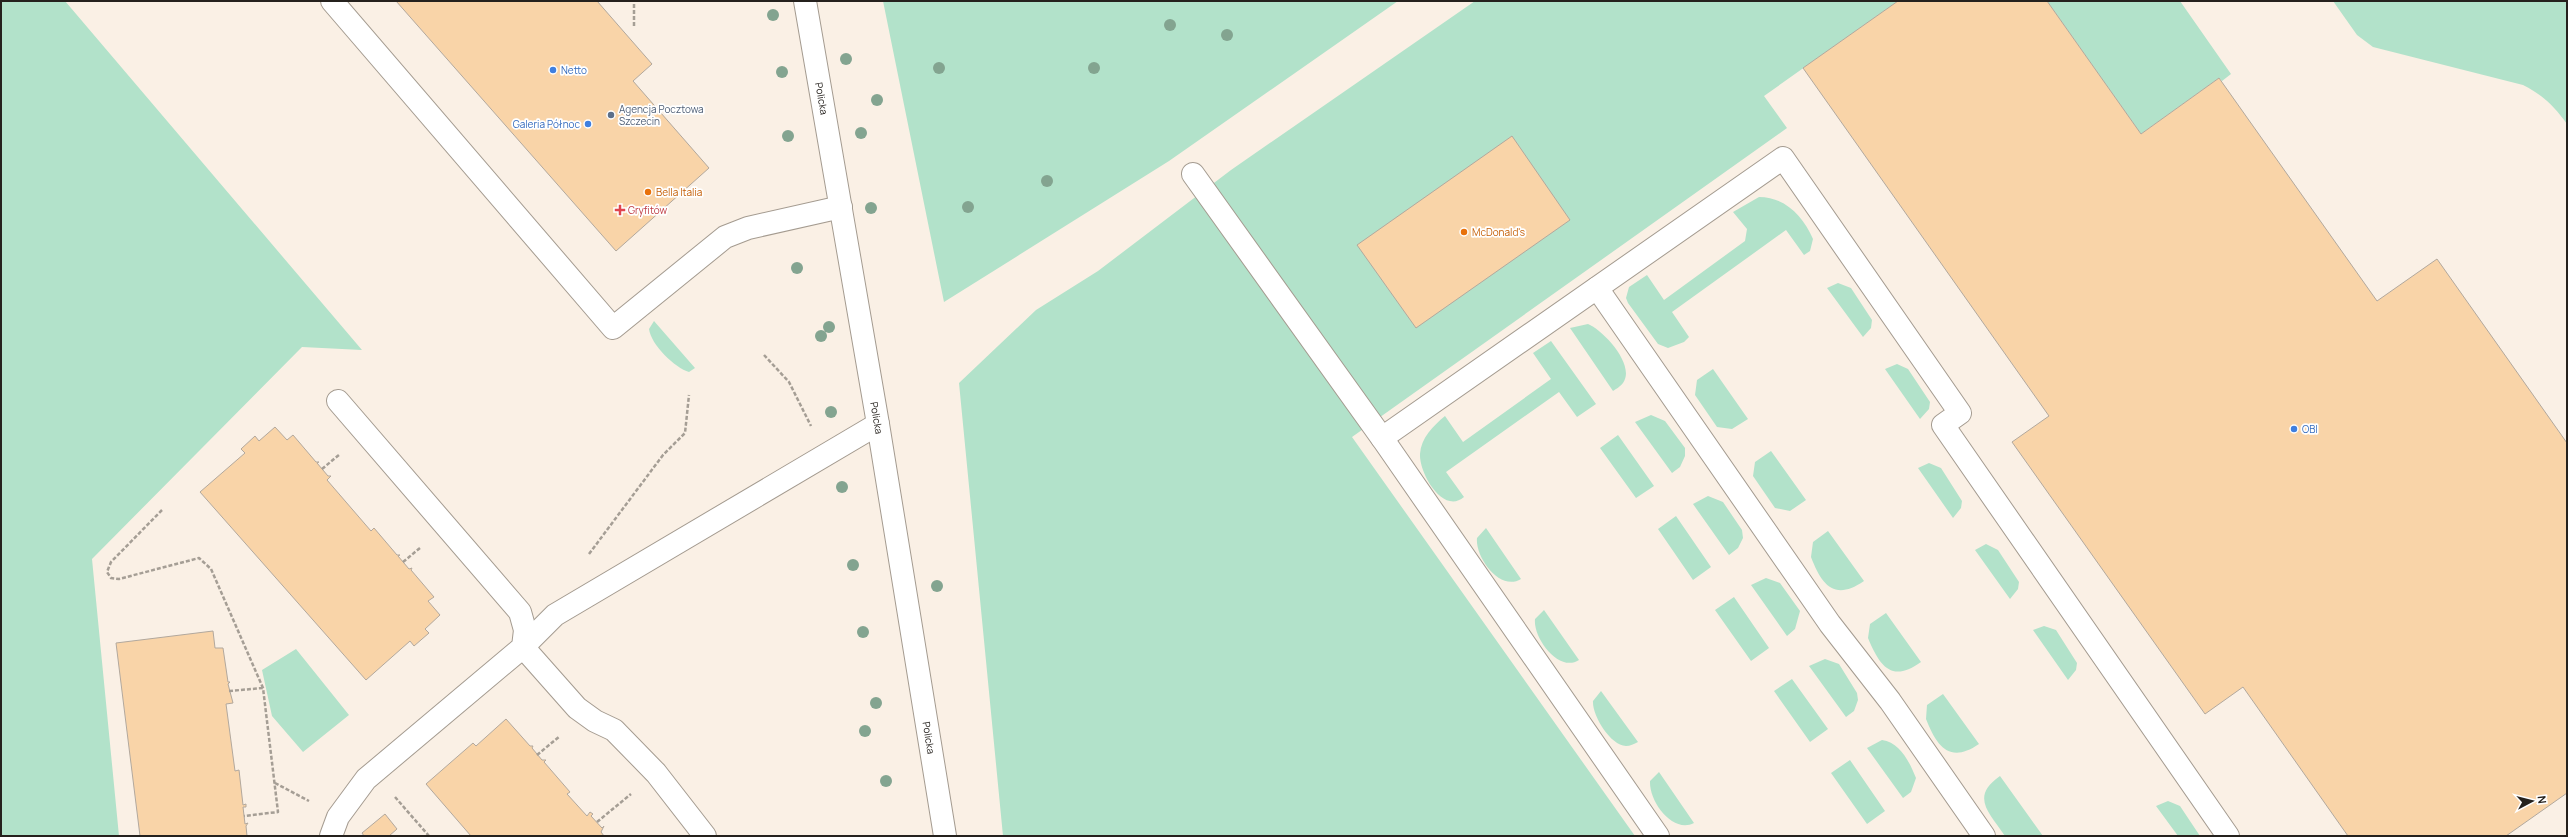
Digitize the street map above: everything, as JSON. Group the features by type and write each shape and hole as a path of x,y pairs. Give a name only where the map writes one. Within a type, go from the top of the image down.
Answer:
{"street":[{"path":"332,1 614,328 725,237 748,228 841,208"},
{"name":"Policka","path":"805,1 878,424 945,836"},
{"path":"1382,438 1783,158 1960,413 1942,425 2228,836"},
{"path":"1193,174 1382,438 1658,836"},
{"path":"1597,288 1830,624 1890,701 1984,836"},
{"path":"338,401 520,612 525,630 523,647 577,708 595,721 614,730 656,773 705,836"},
{"path":"335,827 366,779 523,647 555,615 878,424"}],"path":[{"path":"634,1 634,26"},
{"path":"764,355 789,382 826,455"},
{"path":"588,555 663,455 685,433 689,394"},
{"path":"162,510 111,562 108,572 111,578 119,580 200,558 211,569 263,688 278,812 244,816"},
{"path":"229,690 263,688"},
{"path":"374,772 429,836"},
{"path":"597,822 656,773"},
{"path":"274,782 335,827"}],"green space":[{"path":"1,1 65,1 362,350 302,347 92,559 119,836 1,836"},
{"path":"883,1 1398,1 1169,161 944,302"},
{"path":"1475,1 1898,1 1764,96 1787,128 1352,437 1635,836 1003,836 959,383 1036,310 1098,271 1231,170"},
{"path":"2047,1 2180,1 2231,74 2222,81 2219,78 2141,134"},
{"path":"2333,1 2567,1 2567,124 2548,102 2523,85 2373,47 2357,35"},
{"path":"1759,197 1777,200 1792,209 1804,223 1813,239 1810,251 1804,255 1786,230 1672,312 1689,337 1684,342 1668,348 1658,344 1628,303 1626,298 1629,287 1647,275 1664,300 1745,241 1747,229 1733,212"},
{"path":"1838,283 1851,288 1872,320 1871,328 1863,337 1827,288"},
{"path":"654,321 695,368 689,372 683,370 664,355 654,342 649,329"},
{"path":"1588,324 1602,333 1622,358 1626,376 1623,383 1613,391 1570,328"},
{"path":"1551,341 1596,404 1577,417 1559,392 1446,472 1464,497 1456,501 1448,501 1434,489 1428,481 1421,462 1421,448 1428,433 1445,416 1463,442 1551,379 1533,353"},
{"path":"1897,364 1908,369 1930,402 1929,409 1920,419 1885,369"},
{"path":"1713,369 1748,419 1732,429 1717,427 1695,395 1697,380"},
{"path":"1651,415 1665,421 1685,448 1685,456 1680,467 1672,473 1635,422"},
{"path":"1618,435 1654,486 1636,498 1600,448"},
{"path":"1771,451 1806,500 1790,511 1775,508 1753,476 1755,462"},
{"path":"1929,463 1941,468 1962,501 1961,508 1953,518 1918,468"},
{"path":"1708,496 1723,502 1742,530 1743,538 1738,548 1729,555 1693,504"},
{"path":"1676,516 1711,567 1693,580 1658,529"},
{"path":"1486,528 1521,579 1513,582 1505,581 1497,577 1485,563 1477,546 1477,538"},
{"path":"1828,531 1864,581 1854,587 1845,590 1837,590 1831,587 1825,583 1815,567 1811,557 1813,542"},
{"path":"1986,544 1998,550 2019,582 2018,589 2010,599 1975,550"},
{"path":"1766,578 1780,583 1800,611 1795,629 1787,636 1751,585"},
{"path":"1734,597 1769,648 1751,661 1715,610"},
{"path":"1544,610 1579,660 1571,663 1563,662 1549,652 1543,644 1535,627 1535,619"},
{"path":"1886,613 1921,662 1911,668 1902,671 1888,669 1877,657 1868,638 1870,624"},
{"path":"2044,626 2056,630 2077,663 2076,670 2068,680 2033,630"},
{"path":"296,649 349,715 303,752 272,716 262,670"},
{"path":"1825,659 1839,664 1857,693 1858,700 1854,711 1846,717 1809,666"},
{"path":"1792,679 1828,729 1810,742 1774,691"},
{"path":"1601,691 1638,742 1626,746 1614,741 1608,735 1595,714 1593,707 1593,701"},
{"path":"1943,694 1979,744 1969,750 1952,752 1946,750 1935,738 1930,729 1926,719 1927,705"},
{"path":"1882,740 1894,745 1904,754 1916,778 1911,792 1903,798 1867,748"},
{"path":"1850,760 1885,811 1867,824 1831,773"},
{"path":"1659,772 1694,823 1686,825 1678,824 1664,814 1658,806 1651,789 1650,781"},
{"path":"2000,776 2043,836 2005,836 1988,812 1984,798 1986,791 1991,784"},
{"path":"2168,801 2180,806 2200,836 2178,836 2156,806"}],"building":[{"name":"Galeria Północ","path":"396,1 597,1 652,64 633,81 709,168 616,251"},
{"name":"OBI","path":"1898,1 2047,1 2141,134 2219,78 2377,301 2437,259 2567,443 2567,793 2506,836 2348,836 2243,687 2205,714 2012,442 2049,416 1803,68"},
{"name":"McDonald's","path":"1512,136 1570,220 1416,328 1357,245"},
{"path":"275,427 287,440 293,435 316,462 319,462 317,463 328,476 331,476 327,480 371,531 374,528 397,555 400,555 398,556 409,569 412,568 411,570 434,597 428,601 440,615 425,629 429,633 414,646 410,641 366,680 200,492 245,453 241,449 255,436 259,441"},
{"path":"213,631 215,648 223,648 228,682 230,682 228,684 233,703 226,704 235,771 239,770 243,805 246,804 246,807 243,807 245,824 248,823 246,826 247,836 140,836 116,643"},
{"path":"506,719 530,746 533,746 532,748 542,760 546,760 544,762 570,792 567,794 587,816 590,812 593,814 591,816 602,828 604,826 601,832 604,836 471,836 426,784 473,743 476,746"},
{"path":"385,814 397,829 389,836 364,836 362,833"}],"place":[{"name":"Netto","path":"553,70"},
{"name":"Agencja Pocztowa Szczecin","path":"611,115"},
{"name":"Galeria Północ","path":"588,124"},
{"name":"Bella Italia","path":"648,192"},
{"name":"Gryfitów","path":"620,210"},
{"name":"McDonald's","path":"1464,232"},
{"name":"OBI","path":"2294,429"}]}
